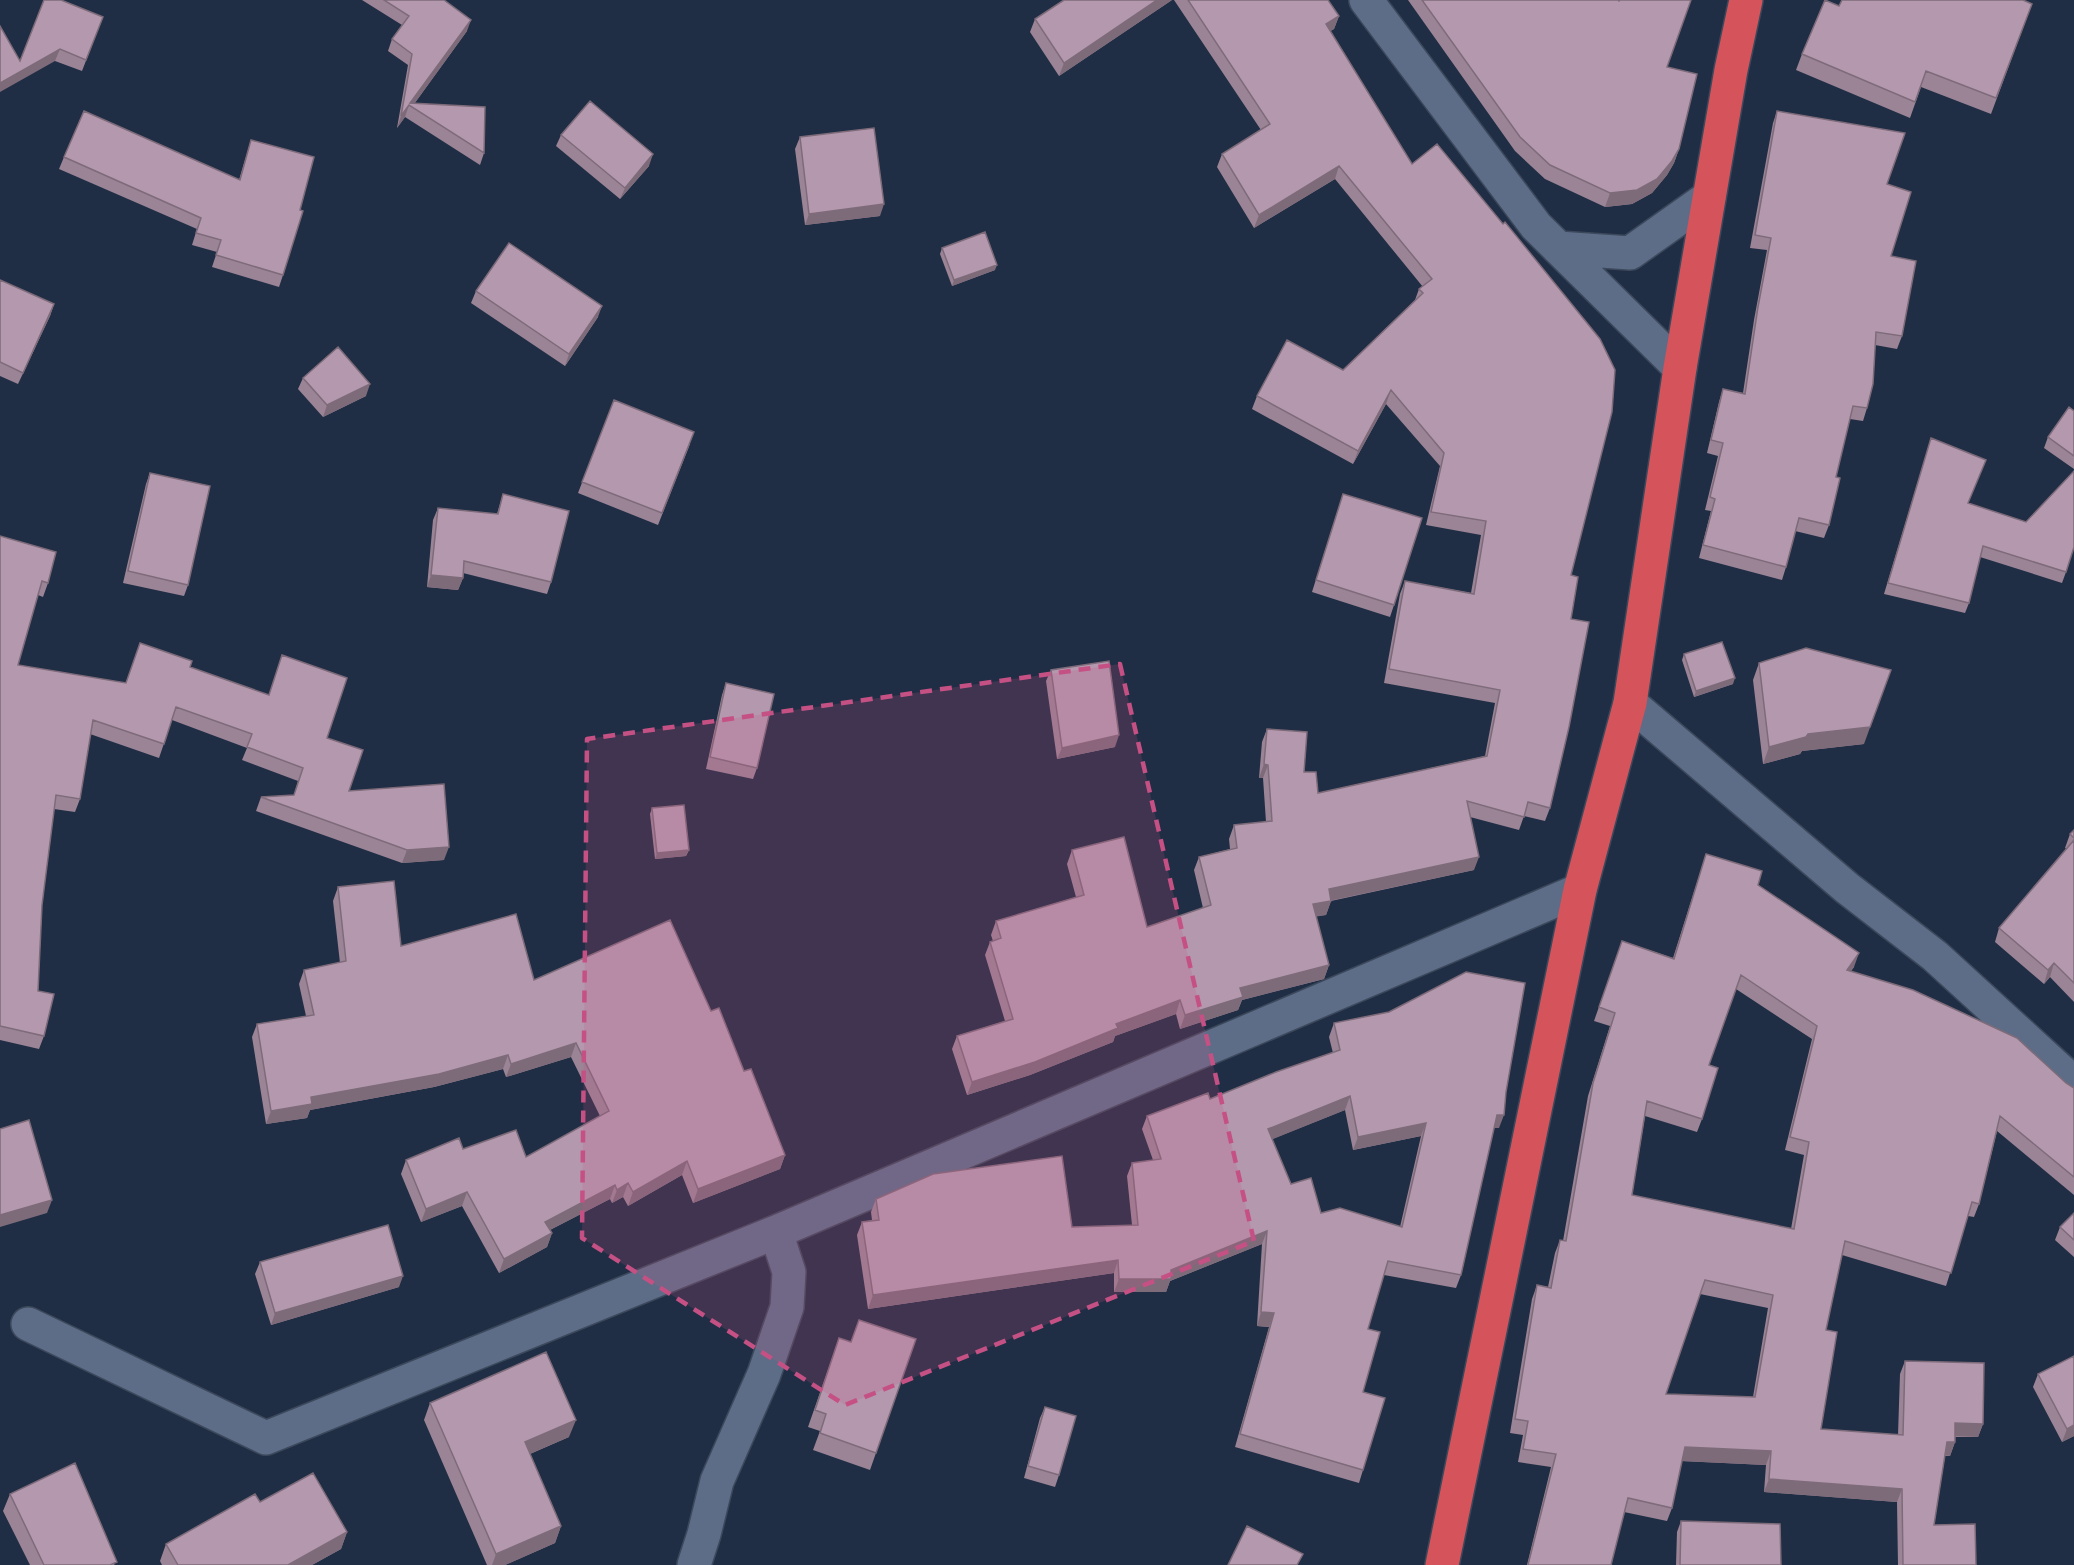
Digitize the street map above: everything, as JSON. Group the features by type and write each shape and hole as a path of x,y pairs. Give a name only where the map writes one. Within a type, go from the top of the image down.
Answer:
{"highway":[{"path":"1442,1565 1580,890 1630,703 1680,368 1731,70 1746,0"}],"street":[{"path":"1366,0 1536,226 1680,368"},
{"path":"1558,248 1630,253 1709,197"},
{"path":"1630,703 1847,888 1935,956 2074,1083"},
{"path":"28,1324 266,1438 776,1232 1580,890"},
{"path":"694,1565 717,1481 764,1374 787,1307 789,1272 776,1232"}],"highlighted area":[{"path":"1120,664 1254,1241 845,1405 582,1238 587,739"}],"building":[{"path":"44,0 61,0 103,17 86,60 60,49 0,83 0,26 20,61"},
{"path":"384,0 444,0 471,20 410,103 485,107 484,153 409,105 401,116 412,54 392,39 409,16"},
{"path":"1064,0 1157,0 1064,63 1035,19"},
{"path":"1188,0 1328,0 1339,16 1326,24 1412,164 1437,144 1503,224 1505,222 1600,339 1615,370 1612,412 1571,575 1578,577 1571,619 1589,622 1569,727 1550,808 1528,802 1524,817 1467,801 1479,857 1329,889 1331,901 1313,904 1329,965 1240,988 1243,997 1185,1015 1180,1000 1116,1024 1118,1028 1035,1062 972,1082 957,1036 1013,1019 990,942 1001,938 996,921 1084,895 1072,850 1124,837 1147,927 1211,905 1199,857 1237,848 1234,825 1272,821 1268,765 1264,764 1267,729 1307,732 1304,772 1316,772 1318,793 1487,756 1500,690 1389,669 1405,581 1474,594 1486,521 1431,512 1444,453 1391,390 1358,451 1257,396 1287,340 1343,370 1423,293 1419,289 1432,279 1339,166 1259,215 1222,154 1270,124"},
{"path":"1422,0 1691,0 1667,67 1697,74 1679,149 1672,161 1657,179 1637,190 1610,193 1550,165 1520,137"},
{"path":"1825,0 1839,6 1842,0 2023,0 2032,4 1996,98 1926,71 1915,102 1802,54"},
{"path":"590,101 653,154 625,188 561,135"},
{"path":"84,111 240,180 251,140 314,157 300,210 303,211 283,275 216,255 221,240 196,233 201,218 64,157"},
{"path":"1777,111 1905,133 1887,184 1911,192 1891,256 1916,261 1902,336 1876,332 1873,384 1867,408 1853,406 1836,477 1840,478 1829,525 1799,518 1786,567 1703,545 1715,499 1710,497 1723,443 1711,440 1723,389 1745,394 1771,238 1755,235"},
{"path":"874,128 884,204 809,214 800,137"},
{"path":"985,232 997,265 954,280 942,248"},
{"path":"509,243 602,306 569,354 476,291"},
{"path":"0,280 54,304 23,373 0,362"},
{"path":"338,347 370,384 327,405 303,378"},
{"path":"614,400 694,432 662,513 582,482"},
{"path":"2069,407 2074,411 2074,456 2048,437"},
{"path":"1931,438 1986,460 1968,503 2026,522 2074,471 2074,547 2066,572 1983,546 1969,603 1888,583"},
{"path":"150,473 210,486 188,585 128,571"},
{"path":"503,494 569,511 551,582 464,561 463,578 431,575 438,508 498,514"},
{"path":"1343,494 1422,518 1394,605 1316,580"},
{"path":"0,536 56,552 48,583 42,581 18,665 126,683 140,643 192,661 190,667 269,695 282,655 347,678 327,738 363,750 349,791 444,784 449,847 407,850 261,797 294,795 303,768 247,747 252,734 176,707 164,744 93,720 80,799 56,795 42,905 38,991 54,994 44,1036 0,1026"},
{"path":"1722,642 1735,678 1696,691 1684,654"},
{"path":"1806,648 1891,670 1870,727 1808,734 1806,737 1769,747 1759,663"},
{"path":"1109,661 1119,735 1062,748 1051,670"},
{"path":"726,683 774,694 757,768 710,757"},
{"path":"684,805 689,850 657,853 652,808"},
{"path":"2074,840 2074,983 2054,963 2048,970 1999,928"},
{"path":"1706,854 1762,871 1758,885 1859,953 1847,970 1913,990 2017,1038 2074,1088 2074,1177 2000,1116 1979,1204 1972,1202 1951,1273 1845,1241 1826,1330 1837,1332 1821,1429 1903,1435 1905,1361 1984,1363 1983,1424 1955,1423 1955,1442 1947,1442 1934,1525 1975,1524 1976,1565 1903,1565 1902,1489 1769,1479 1771,1451 1685,1447 1672,1508 1628,1498 1611,1565 1528,1565 1556,1454 1523,1449 1528,1421 1515,1419 1537,1285 1551,1288 1560,1240 1566,1241 1593,1083 1615,1013 1599,1007 1622,941 1674,959","holes":["1741,975 1817,1026 1790,1137 1809,1142 1794,1229 1632,1195 1647,1101 1702,1119 1718,1068 1709,1065","1705,1280 1773,1295 1755,1397 1666,1394"]},
{"path":"394,881 401,946 516,914 534,980 670,920 711,1011 719,1008 744,1071 751,1069 785,1155 698,1189 687,1161 633,1192 628,1183 617,1190 615,1185 545,1222 552,1233 504,1259 467,1192 426,1209 406,1160 459,1138 463,1149 516,1130 526,1157 609,1111 576,1043 511,1064 508,1055 439,1074 311,1097 312,1104 271,1111 257,1024 314,1015 304,970 346,961 338,887"},
{"path":"1466,972 1525,983 1504,1115 1497,1115 1461,1275 1388,1261 1368,1329 1380,1332 1363,1392 1385,1398 1363,1470 1240,1434 1274,1313 1261,1312 1267,1231 1171,1270 1171,1279 1119,1279 1118,1260 873,1295 862,1222 879,1220 876,1199 933,1174 1062,1156 1072,1227 1138,1225 1132,1163 1161,1159 1147,1116 1208,1093 1210,1099 1276,1072 1340,1050 1334,1023 1389,1012","holes":["1350,1096 1358,1137 1426,1123 1402,1227 1340,1208 1321,1213 1311,1178 1291,1184 1268,1129"]},
{"path":"29,1120 52,1200 0,1215 0,1129"},
{"path":"2074,1213 2074,1240 2060,1227"},
{"path":"388,1225 403,1276 275,1313 260,1262"},
{"path":"859,1320 916,1339 876,1453 820,1433 826,1414 815,1410 839,1338 851,1342"},
{"path":"546,1352 576,1420 525,1442 561,1526 496,1554 430,1403"},
{"path":"2074,1356 2074,1425 2067,1429 2038,1374"},
{"path":"1045,1407 1076,1416 1059,1475 1028,1466"},
{"path":"75,1463 117,1562 110,1565 44,1565 10,1494"},
{"path":"313,1473 347,1532 288,1565 178,1565 166,1544 255,1494 260,1502"},
{"path":"1681,1521 1780,1524 1781,1565 1680,1565"},
{"path":"1247,1526 1303,1554 1297,1565 1228,1565"}]}
